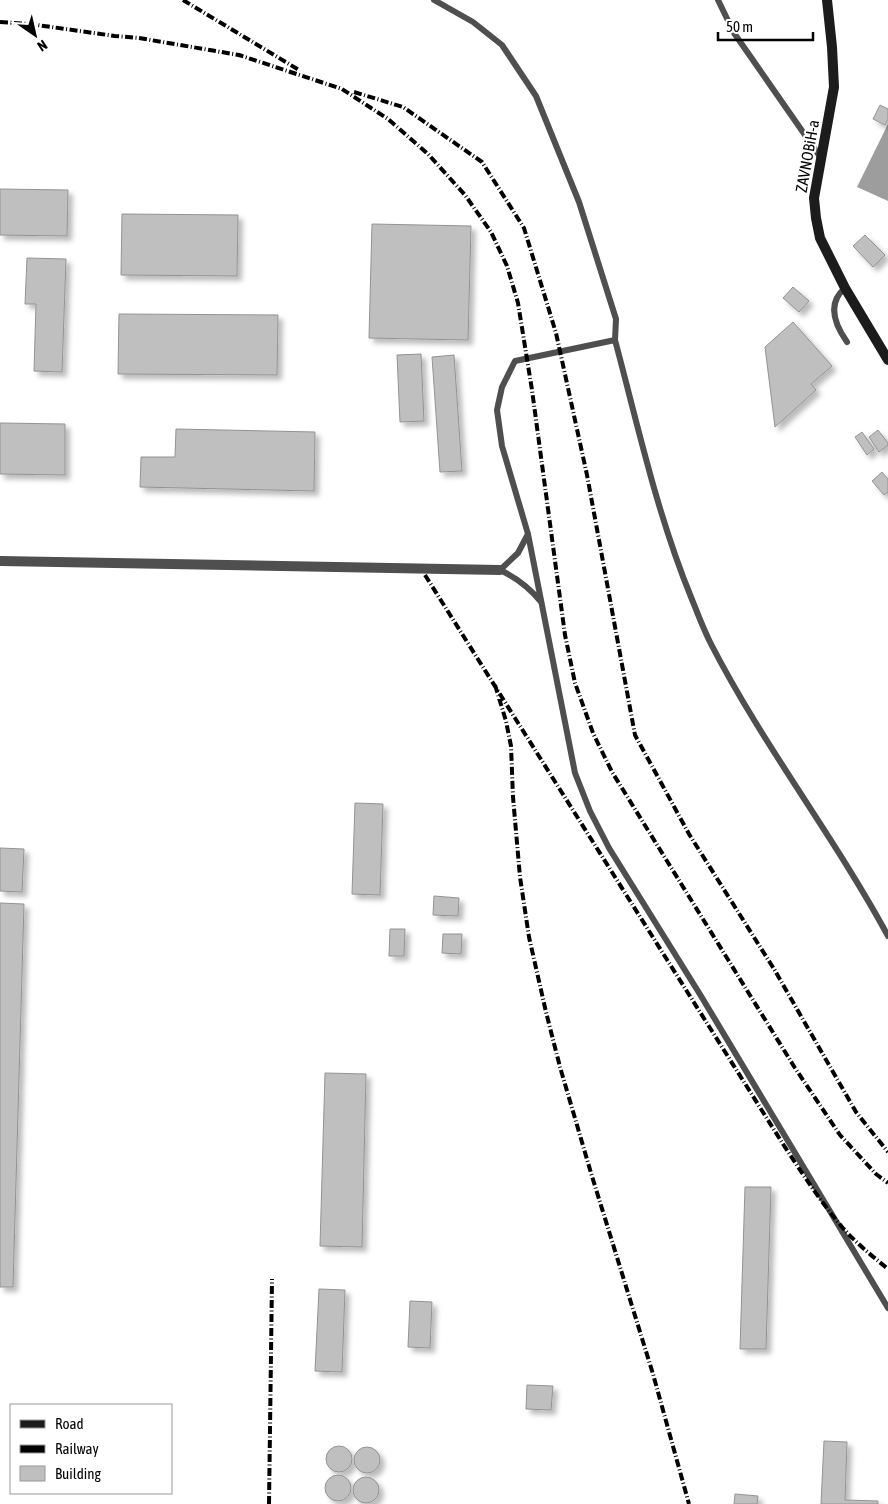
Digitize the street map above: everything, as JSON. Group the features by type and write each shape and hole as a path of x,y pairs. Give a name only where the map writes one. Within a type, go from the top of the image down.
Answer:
{"main road":[{"name":"ZAVNOBiH-a","path":"827,0 834,87 814,198 816,218 820,238 845,288 888,360"}],"street":[{"path":"0,561 500,570"}],"lane":[{"path":"434,0 472,22 502,45 536,96 579,202 616,319 615,340 657,501 679,567 709,640 735,688 888,936"},
{"path":"718,0 734,33 822,159"},
{"path":"845,288 836,299 834,316 836,327 846,342"},
{"path":"615,340 515,361 502,387 497,410 502,446 528,534 575,772 590,811 609,848 711,1012 888,1308"},
{"path":"528,534 518,553 500,570 518,579 542,602"}],"shaded area":[{"path":"888,124 888,201 857,187"}],"building":[{"path":"880,105 888,109 888,119 885,125 873,119"},
{"path":"0,189 68,190 67,236 0,235"},
{"path":"122,214 238,215 237,276 121,275"},
{"path":"372,224 471,226 468,340 369,338"},
{"path":"865,235 885,255 873,267 853,246"},
{"path":"27,258 66,259 62,372 34,371 36,304 25,304"},
{"path":"793,287 809,301 799,312 783,298"},
{"path":"119,314 278,315 277,375 118,374"},
{"path":"793,322 832,366 811,384 816,390 775,427 765,347"},
{"path":"421,354 424,421 400,422 397,355"},
{"path":"454,355 462,471 440,472 432,357"},
{"path":"0,423 65,424 65,475 0,474"},
{"path":"176,429 315,432 314,491 140,487 141,457 175,457"},
{"path":"878,430 888,443 879,452 869,437"},
{"path":"862,432 874,449 867,455 855,437"},
{"path":"882,472 888,479 888,492 884,495 872,481"},
{"path":"355,803 383,804 380,895 352,894"},
{"path":"0,848 24,849 22,892 0,891"},
{"path":"434,896 459,898 458,916 433,915"},
{"path":"0,903 24,904 13,1287 0,1287"},
{"path":"390,929 405,929 404,956 389,956"},
{"path":"443,934 462,934 461,954 442,953"},
{"path":"325,1073 366,1074 362,1247 320,1246"},
{"path":"745,1187 771,1187 766,1349 740,1349"},
{"path":"319,1289 345,1290 342,1372 315,1371"},
{"path":"410,1301 432,1302 430,1348 408,1347"},
{"path":"527,1385 553,1386 551,1410 526,1409"},
{"path":"824,1441 847,1442 845,1500 878,1501 878,1504 821,1504"},
{"path":"339,1446 348,1450 352,1459 348,1468 339,1472 330,1468 326,1459 330,1450"},
{"path":"367,1447 376,1451 380,1460 376,1469 367,1473 358,1469 354,1460 358,1451"},
{"path":"338,1475 347,1479 351,1488 347,1497 338,1501 329,1497 325,1488 329,1479"},
{"path":"366,1477 375,1481 379,1490 375,1499 366,1503 357,1499 353,1490 357,1481"},
{"path":"735,1494 758,1496 757,1504 734,1504"}],"railway":[{"path":"183,0 299,70"},
{"path":"0,22 139,38 239,55 342,89 388,119 428,154 465,195 491,232 507,266 518,303 532,390 565,635 575,683 593,733 612,772 795,1068 840,1135 876,1174 888,1183"},
{"path":"354,92 403,107 482,162 524,228 556,333 587,475 635,735 689,834 774,969 856,1112 888,1152"},
{"path":"425,575 797,1166 842,1227 858,1244 888,1269"},
{"path":"495,685 506,721 511,746 513,797 520,877 529,937 546,1012 560,1067 653,1374 689,1504"},
{"path":"269,1504 272,1279"}]}
